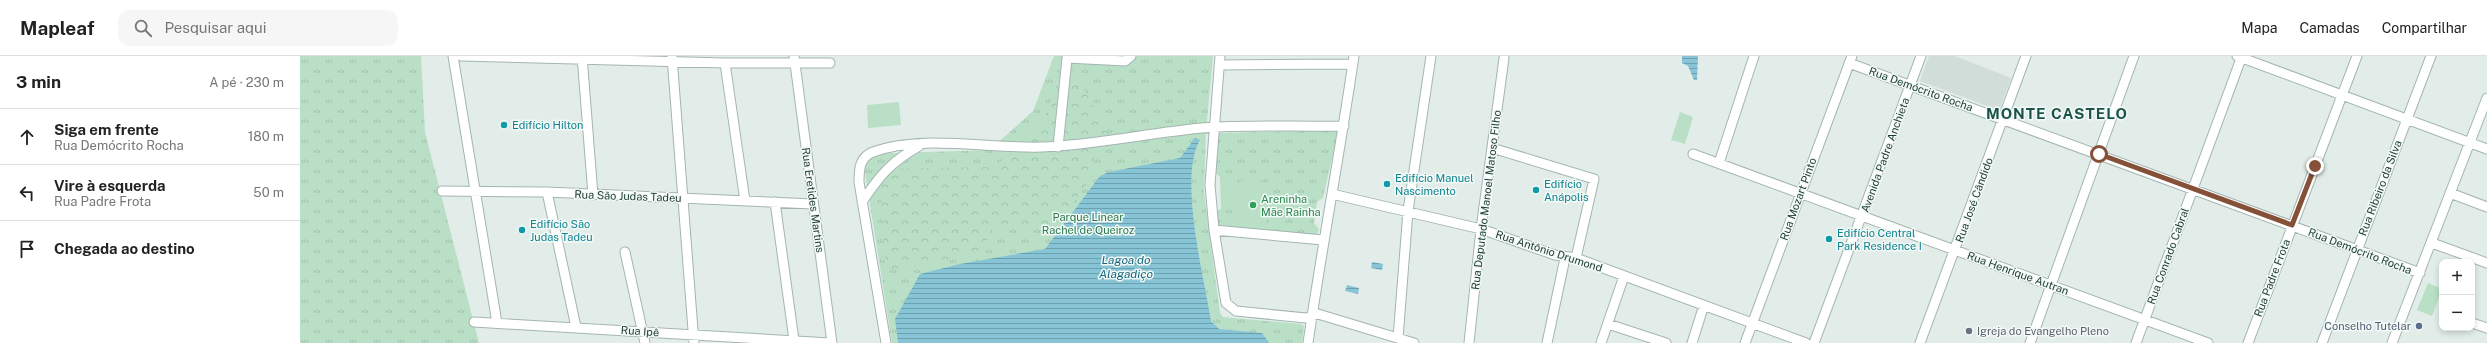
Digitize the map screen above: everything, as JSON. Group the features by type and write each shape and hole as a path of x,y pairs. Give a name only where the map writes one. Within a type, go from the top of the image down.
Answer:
{"street":[{"path":"457,56 453,56 497,323"},
{"path":"461,56 672,59 725,63 745,60 794,60 830,63"},
{"path":"1058,147 1067,58 1125,61 1131,56"},
{"path":"1392,339 1408,211 1431,56"},
{"path":"1719,163 1754,56"},
{"name":"Avenida Padre Anchieta","path":"1814,343 1921,56"},
{"name":"Rua José Cândido","path":"1920,343 1956,250 2026,56"},
{"path":"2030,343 2134,56"},
{"path":"2240,56 2487,149"},
{"name":"Rua Conrado Cabral","path":"2136,343 2240,56"},
{"name":"Rua Padre Frota","path":"2248,343 2357,56"},
{"name":"Rua Ribeiro da Silva","path":"2322,343 2431,56"},
{"path":"582,57 593,195"},
{"name":"Rua Deputado Manoel Matoso Filho","path":"1469,343 1481,229 1504,58"},
{"path":"672,59 694,339"},
{"name":"Rua Demócrito Rocha","path":"1851,59 1910,84 2420,273"},
{"name":"Rua Mozart Pinto","path":"1745,343 1851,59"},
{"name":"Rua Eretides Martins","path":"794,60 831,343"},
{"path":"1308,343 1312,316 1322,240 1344,126 1353,60 1220,60 1213,127 1210,185 1222,293 1229,307 1236,311 1306,318 1312,316 1318,314 1340,320 1392,339 1414,343"},
{"path":"725,63 745,201"},
{"path":"2392,343 2487,98"},
{"path":"886,343 862,202 859,172 864,158 887,148 922,145 1058,147 1213,127 1344,126"},
{"path":"862,202 878,177 893,162 922,145"},
{"path":"1492,148 1594,179 1576,258"},
{"name":"Rua Henrique Autran","path":"1693,154 1863,215 2050,286 2208,343"},
{"name":"Rua São Judas Tadeu","path":"442,191 476,190 547,192 813,204"},
{"path":"547,192 576,326"},
{"path":"2450,193 2487,207"},
{"name":"Rua Antônio Drumond","path":"1332,194 1481,229 1565,258 1576,258 1806,343"},
{"path":"775,202 794,340"},
{"path":"1214,230 1322,240"},
{"path":"2432,243 2487,263"},
{"path":"625,252 645,343"},
{"path":"1547,343 1565,258"},
{"path":"1601,343 1624,276"},
{"path":"1692,343 1704,306"},
{"name":"Rua Ipê","path":"474,322 576,326 643,331 694,339 794,340 831,343"},
{"path":"1608,324 1666,343"},
{"path":"2475,324 2487,328"}],"shaded area":[{"path":"1929,56 1955,56 2011,78 2000,108 1998,110 1920,81"}],"green space":[{"path":"300,56 421,56 425,132 479,343 300,343"},
{"name":"Parque Linear Rachel de Queiroz","path":"1054,56 1213,56 1206,131 1204,192 1220,313 1223,317 1301,324 1304,326 1302,343 892,343 862,154 990,150 1033,111"},
{"path":"1067,60 1111,137 1094,154 1094,175 1055,227 991,230 982,253 886,271 879,169 995,167 1043,120"},
{"path":"899,102 901,125 868,128 867,105"},
{"path":"1680,112 1693,117 1685,144 1671,140"},
{"path":"1336,130 1338,132 1323,198 1317,202 1314,223 1319,229 1318,233 1313,235 1218,225 1216,211 1221,209 1220,177 1214,171 1218,133"},
{"path":"1224,175 1234,176 1232,203 1222,202"},
{"name":"Areninha Mãe Rainha","path":"1240,180 1271,183 1265,230 1235,226"},
{"path":"2428,283 2439,288 2439,297 2432,316 2417,310"}],"water":[{"path":"1682,56 1698,56 1697,80 1694,80 1688,66 1682,63"},
{"name":"Lagoa do Alagadiço","path":"1195,138 1200,140 1194,157 1191,178 1192,202 1199,254 1211,321 1219,329 1262,333 1269,343 898,343 895,319 920,274 960,264 1045,249 1100,176 1109,172 1180,158"},
{"path":"1372,262 1383,264 1382,270 1371,268"},
{"path":"1347,285 1359,288 1358,294 1345,291"}],"place":[{"name":"Edifício Hilton","path":"504,125"},
{"name":"Edifício Manuel Nascimento","path":"1387,184"},
{"name":"Edifício Anápolis","path":"1536,190"},
{"name":"Areninha Mãe Rainha","path":"1253,205"},
{"name":"Edifício São Judas Tadeu","path":"522,230"},
{"name":"Edifício Central Park Residence I","path":"1829,239"},
{"name":"Conselho Tutelar","path":"2419,326"},
{"name":"Igreja do Evangelho Pleno","path":"1969,331"}],"district":[{"name":"MONTE CASTELO","path":"2057,114"}],"route":[{"path":"2099,154 2292,225 2315,166"}]}
